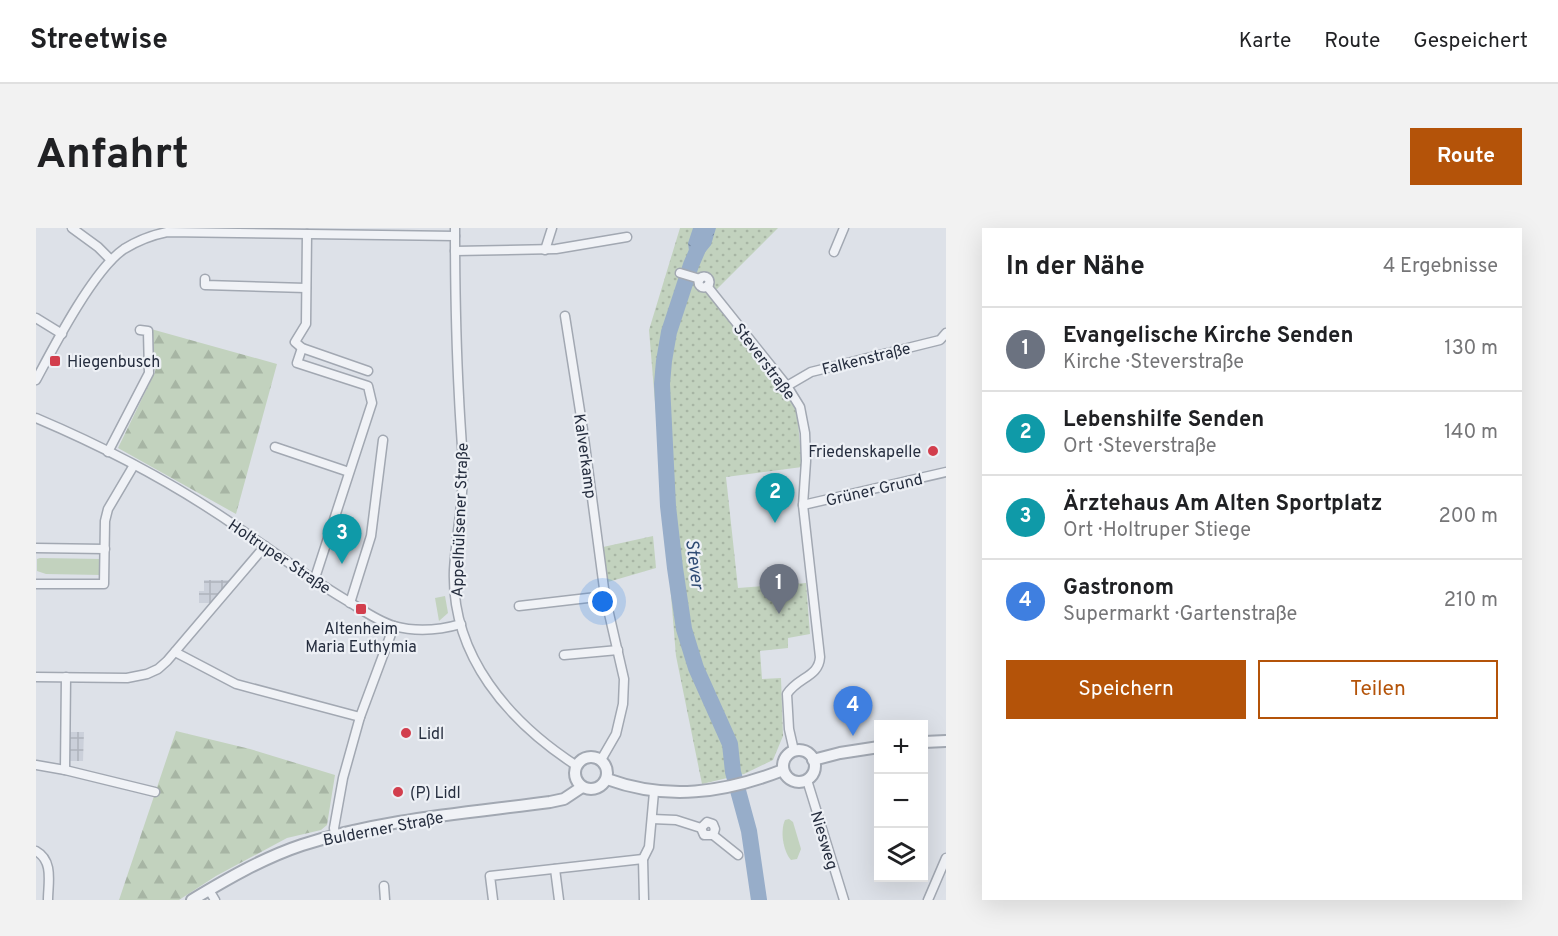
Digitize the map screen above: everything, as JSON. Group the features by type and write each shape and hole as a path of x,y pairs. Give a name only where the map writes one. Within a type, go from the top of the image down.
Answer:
{"street":[{"path":"72,228 98,247 111,260"},
{"path":"545,250 552,228"},
{"path":"834,252 844,228"},
{"path":"36,380 97,276 123,250 139,241 167,232 307,234 358,231 455,232"},
{"name":"Appelhülsener Straße","path":"455,232 463,469 454,579 457,609 478,666 509,711 544,744 577,766"},
{"path":"307,234 306,324 295,342 302,348 368,371"},
{"path":"455,251 545,250 627,237"},
{"name":"Steverstraße","path":"680,273 699,278 700,286 708,286 787,386 800,407 805,433 806,461 803,505 819,664 816,671 797,682 787,694 789,729 794,751"},
{"path":"205,279 205,285 306,288"},
{"name":"Kalverkamp","path":"566,316 605,596 624,679 623,705 616,734 602,760"},
{"path":"36,318 62,334"},
{"path":"108,452 149,373 148,331 140,330"},
{"name":"Falkenstraße","path":"787,386 811,372 940,340 946,333"},
{"path":"302,348 297,363 368,386 372,403 314,580"},
{"name":"Holtruper Straße","path":"36,418 134,465 204,506 376,619 394,626 428,630 461,624"},
{"path":"350,603 371,536 383,440"},
{"path":"275,447 349,472"},
{"path":"36,584 104,584 105,521 108,509 134,465"},
{"name":"Grüner Grund","path":"803,505 946,472"},
{"path":"36,677 137,677 158,669 265,546"},
{"path":"36,548 105,549"},
{"path":"519,606 605,596"},
{"path":"335,836 334,828 343,778 360,717 394,626"},
{"path":"564,655 618,650"},
{"path":"175,652 236,684 360,717"},
{"path":"66,677 66,770"},
{"path":"928,742 946,741"},
{"path":"813,760 874,748"},
{"path":"794,751 806,752 813,760 814,771 807,780 794,781 783,770 785,758 794,751"},
{"path":"588,757 602,760 607,768 607,779 604,784 597,789 582,787 575,776 579,762 588,757"},
{"path":"36,765 155,792"},
{"path":"607,779 654,792 693,792 751,782 783,770"},
{"name":"Niesweg","path":"807,780 843,900"},
{"name":"Bulderner Straße","path":"192,900 266,859 302,845 416,820 550,802 564,799 582,787"},
{"path":"644,900 643,859 650,847 654,792"},
{"path":"652,819 676,820 701,828 704,835 713,835 738,855"},
{"path":"36,851 48,862 48,900"},
{"path":"928,900 946,858"},
{"path":"493,900 490,876 643,859"},
{"path":"555,869 559,900"},
{"path":"384,886 385,900"},
{"path":"208,890 215,900"}],"shaded area":[{"path":"204,580 231,580 211,603 199,603 199,591 204,591"},
{"path":"68,732 84,732 83,761 68,761"}],"green space":[{"path":"680,228 778,228 711,295 782,385 797,412 802,467 726,477 738,588 806,583 810,634 788,638 788,648 760,651 762,679 781,678 783,736 773,760 744,774 702,784 676,656 649,330"},
{"path":"151,329 277,364 236,514 118,448 155,372"},
{"path":"653,536 656,568 608,582 603,547"},
{"path":"37,559 102,559 102,575 46,574 37,571"},
{"path":"445,596 448,613 439,621 435,598"},
{"path":"176,731 250,749 335,775 327,825 321,830 287,838 216,876 179,900 119,900"},
{"path":"789,819 793,822 801,849 797,859 791,860 784,846 783,835 783,825 785,820"}],"water":[{"path":"693,228 716,228 711,245 702,256 698,267 686,263 688,243"}],"waterway":[{"name":"Stever","path":"707,228 691,265 669,332 664,361 662,384 668,506 684,629 696,668 730,744 733,772 749,831 759,900"}],"place":[{"name":"Hiegenbusch","path":"55,361"},
{"name":"Friedenskapelle","path":"933,451"},
{"name":"Lebenshilfe Senden","path":"775,523"},
{"name":"Ärztehaus Am Alten Sportplatz","path":"342,564"},
{"name":"Altenheim Maria Euthymia","path":"361,609"},
{"name":"Evangelische Kirche Senden","path":"779,614"},
{"name":"Lidl","path":"406,733"},
{"name":"Gastronom","path":"853,736"},
{"name":"(P) Lidl","path":"398,792"}]}
